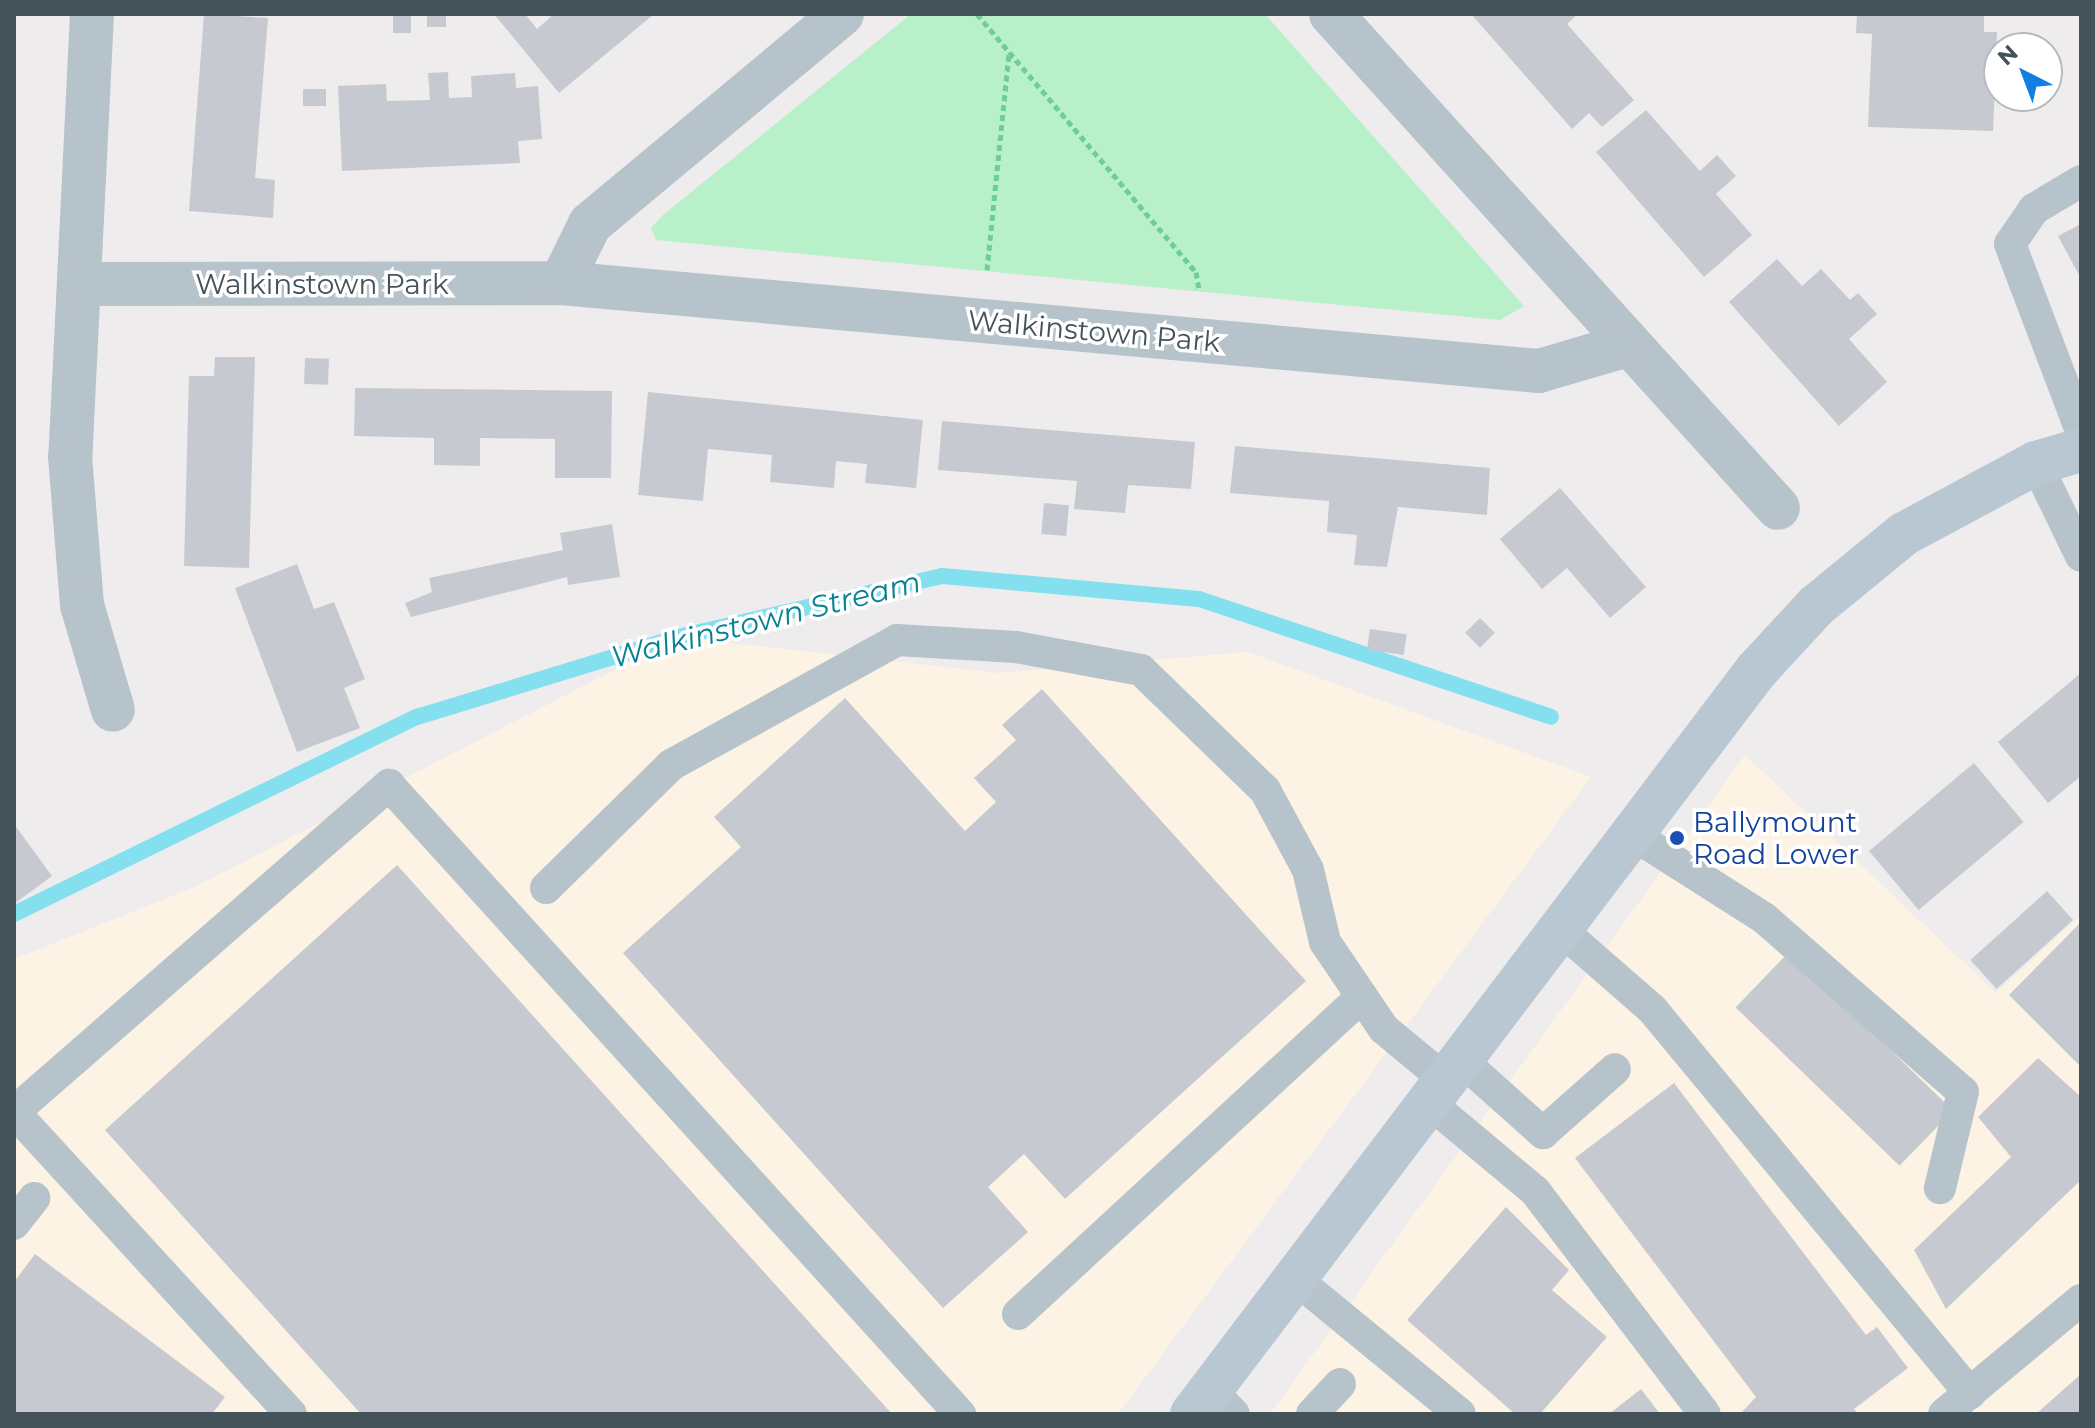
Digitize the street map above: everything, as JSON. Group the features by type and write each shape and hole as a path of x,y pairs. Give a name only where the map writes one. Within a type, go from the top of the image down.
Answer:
{"street":[{"path":"92,14 82,284 70,456 82,605 113,710"},
{"path":"561,283 590,224 842,14"},
{"path":"1331,14 1624,346 1778,508"},
{"name":"Walkinstown Park","path":"82,284 561,283 1539,371 1624,346"},
{"path":"1212,1406 1292,1276 1632,834 1816,606 1904,534 2036,463 2081,450"}],"lane":[{"path":"2081,181 2034,209 2010,244 2081,431"},
{"path":"2036,463 2081,556"},
{"path":"546,888 671,765 897,640 1016,647 1141,670 1265,790 1308,870 1325,942 1384,1029 1442,1079 1535,1191 1705,1414"},
{"path":"291,1414 14,1112 389,785 960,1414"},
{"path":"1632,834 1764,918 1963,1092 1940,1188"},
{"path":"1559,928 1652,1009 1970,1393"},
{"path":"1018,1314 1362,997"},
{"path":"1442,1079 1543,1133 1615,1069"},
{"path":"14,1224 34,1198"},
{"path":"1292,1276 1460,1414"},
{"path":"1944,1414 2081,1300"},
{"path":"1312,1414 1340,1384"}],"path":[{"path":"977,14 1196,272 1209,341"},
{"path":"982,321 1009,52"}],"shaded area":[{"path":"678,637 998,673 1248,652 1591,777 1118,1414 14,1414 14,959 195,887"},
{"path":"1745,755 1996,993 2081,915 2081,1414 1270,1414"}],"green space":[{"path":"911,14 1265,14 1524,306 1500,320 656,240 651,228 663,215"}],"building":[{"path":"204,14 268,18 255,178 275,180 273,218 189,211"},
{"path":"393,14 411,14 411,33 393,33"},
{"path":"427,14 446,14 446,27 427,27"},
{"path":"494,14 525,14 537,29 554,14 654,14 559,93"},
{"path":"1471,14 1578,14 1567,24 1634,100 1602,127 1589,113 1572,129"},
{"path":"1857,14 1984,14 1983,112 1994,112 1993,131 1868,127 1872,34 1856,33"},
{"path":"448,72 449,98 472,97 471,76 515,73 516,88 538,86 542,139 518,141 520,163 342,171 338,86 386,84 387,101 430,100 428,73"},
{"path":"303,89 326,89 326,106 303,106"},
{"path":"1646,110 1700,171 1717,155 1736,176 1716,194 1752,235 1704,277 1596,152"},
{"path":"2081,224 2081,279 2058,236"},
{"path":"1777,259 1802,286 1821,269 1850,300 1858,293 1877,314 1849,339 1887,382 1839,426 1729,302"},
{"path":"215,357 255,357 249,568 184,566 189,376 214,376"},
{"path":"305,358 329,359 328,385 304,384"},
{"path":"355,388 612,391 611,478 555,478 555,439 480,438 480,466 434,465 434,438 354,436"},
{"path":"648,392 923,420 916,488 865,483 867,464 836,461 834,488 770,482 772,455 708,449 703,501 638,495"},
{"path":"942,421 1195,442 1191,489 1128,485 1125,513 1074,509 1077,481 938,470"},
{"path":"1235,446 1490,468 1487,515 1398,507 1387,567 1354,565 1357,535 1327,532 1329,501 1230,493"},
{"path":"1560,488 1646,587 1610,618 1567,568 1542,589 1500,539"},
{"path":"1044,503 1069,505 1066,536 1041,534"},
{"path":"612,524 620,577 568,585 567,577 411,617 405,603 432,592 429,578 563,550 560,533"},
{"path":"297,564 314,609 334,602 365,679 344,688 360,728 297,752 235,588"},
{"path":"1480,618 1495,633 1480,648 1465,633"},
{"path":"1370,629 1407,634 1404,655 1367,650"},
{"path":"2081,673 2081,776 2048,803 1998,742"},
{"path":"1042,689 1306,981 1065,1199 1024,1154 988,1187 1028,1232 943,1308 623,953 741,847 714,817 845,698 965,831 996,802 974,778 1016,740 1002,725"},
{"path":"1974,763 2023,822 1919,910 1869,851"},
{"path":"14,824 52,876 14,904"},
{"path":"397,865 892,1414 361,1414 105,1130"},
{"path":"2047,891 2073,920 1997,989 1970,960"},
{"path":"2081,922 2081,1067 2009,995"},
{"path":"1789,952 1953,1110 1900,1166 1736,1007"},
{"path":"2038,1058 2081,1097 2081,1180 1946,1309 1914,1250 2011,1157 1978,1117"},
{"path":"1674,1083 1866,1335 1877,1327 1908,1368 1854,1409 1858,1414 1740,1414 1756,1397 1575,1158"},
{"path":"1506,1207 1569,1270 1552,1290 1607,1337 1540,1414 1515,1414 1407,1320"},
{"path":"35,1254 225,1397 212,1414 14,1414 14,1282"},
{"path":"2081,1374 2081,1414 2036,1414"},
{"path":"1641,1389 1660,1414 1609,1414"}],"waterway":[{"name":"Walkinstown Stream","path":"14,914 417,717 678,637 942,576 1199,599 1551,717"}],"place":[{"name":"Ballymount Road Lower","path":"1677,838"}]}
